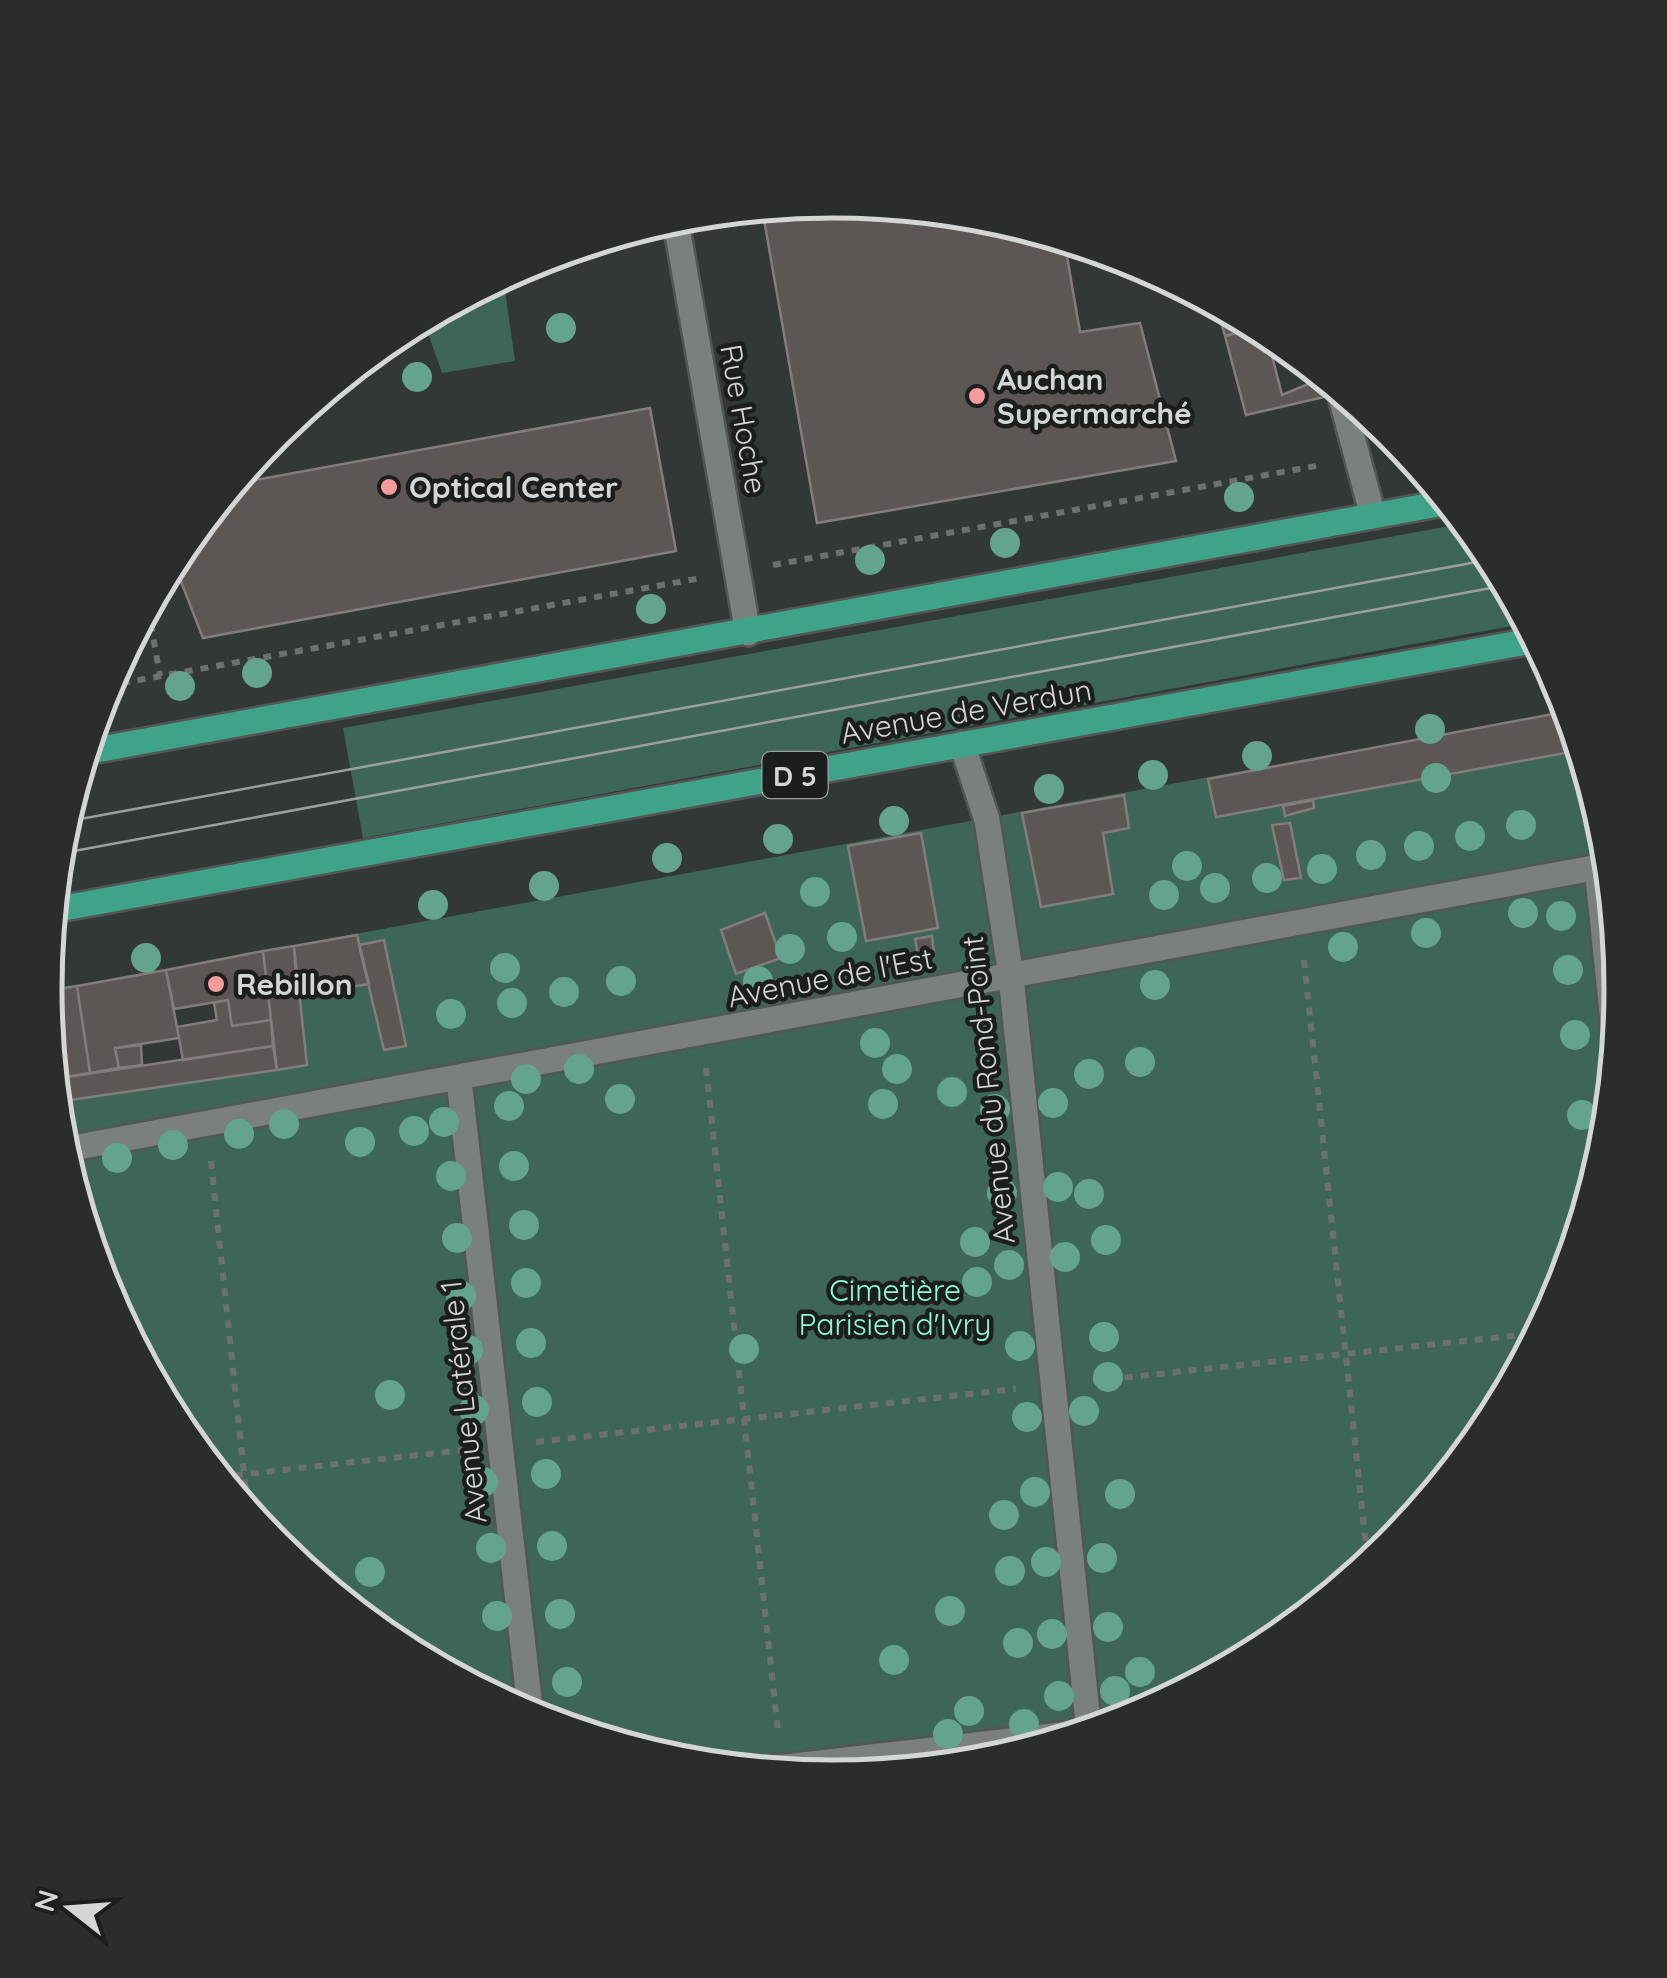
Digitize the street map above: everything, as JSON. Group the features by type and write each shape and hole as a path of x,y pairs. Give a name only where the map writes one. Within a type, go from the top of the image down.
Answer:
{"main road":[{"path":"101,749 1433,505"},
{"name":"Avenue de Verdun","path":"67,907 1522,643"}],"street":[{"name":"Rue Hoche","path":"679,234 748,633"},
{"path":"1346,412 1374,516"},
{"name":"Avenue du Rond-Point","path":"962,744 986,820 1010,976 1086,1717"},
{"name":"Avenue de l'Est","path":"79,1147 1595,869"},
{"name":"Avenue Latérale 1","path":"459,1080 529,1697"},
{"path":"854,1759 992,1743"}],"path":[{"path":"152,630 160,676"},
{"path":"1300,923 1366,1546"},
{"path":"703,1034 744,1419 769,1757"},
{"path":"208,1125 245,1486"},
{"path":"236,1476 1522,1335"}],"green space":[{"path":"505,292 515,361 442,373 428,333"},
{"path":"1449,526 1513,626 363,838 343,728"},
{"name":"Cimetière Parisien d'Ivry","path":"1554,714 1578,789 1598,888 1603,939 1603,1039 1590,1139 1578,1189 1564,1237 1525,1330 1475,1417 1445,1458 1379,1534 1342,1569 1303,1601 1219,1657 1129,1701 1081,1719 1033,1734 934,1753 834,1760 783,1758 683,1745 634,1734 538,1701 448,1657 364,1601 325,1569 254,1497 192,1417 142,1330 103,1237 77,1139 68,1077 273,1046 263,951"}],"building":[{"name":"Auchan Supermarché","path":"884,220 984,233 1033,244 1067,255 1080,332 1140,323 1176,461 817,523 764,222"},
{"name":"Auchan Supermarché","path":"884,220 984,233 1033,244 1067,255 1080,332 1140,323 1176,461 817,523 764,222"},
{"path":"1221,322 1238,333 1225,336"},
{"path":"1238,333 1272,355 1282,395 1310,383 1324,397 1246,415 1225,336"},
{"path":"650,408 676,551 203,638 180,580 255,480"},
{"path":"1554,714 1567,753 1216,817 1208,779"},
{"path":"1124,795 1129,828 1103,833 1113,894 1041,907 1022,813"},
{"path":"1313,800 1314,808 1285,816 1283,806"},
{"path":"1290,823 1301,878 1284,880 1272,825"},
{"path":"921,833 938,928 866,941 848,846"},
{"path":"765,913 781,958 736,974 721,930"},
{"path":"357,935 369,984 297,995 294,946"},
{"path":"932,936 934,952 918,955 915,939"},
{"path":"384,940 406,1046 384,1050 359,945"},
{"path":"294,946 307,1065 277,1070 263,951"},
{"path":"263,951 271,1020 232,1026 228,1000 174,1009 166,970"},
{"path":"166,970 179,1038 115,1048 119,1068 90,1073 77,986"},
{"path":"77,986 90,1073 68,1077 62,988"},
{"path":"228,1000 232,1026 271,1020 273,1046 183,1060 177,1027 217,1020 214,1003"},
{"path":"141,1045 142,1065 119,1068 115,1048"},
{"path":"273,1046 277,1070 71,1100 68,1077"}],"tram line":[{"path":"82,819 1476,562"},
{"path":"75,851 1491,588"}],"place":[{"name":"Auchan Supermarché","path":"977,396"},
{"name":"Optical Center","path":"389,487"},
{"name":"Rebillon","path":"216,984"}]}
